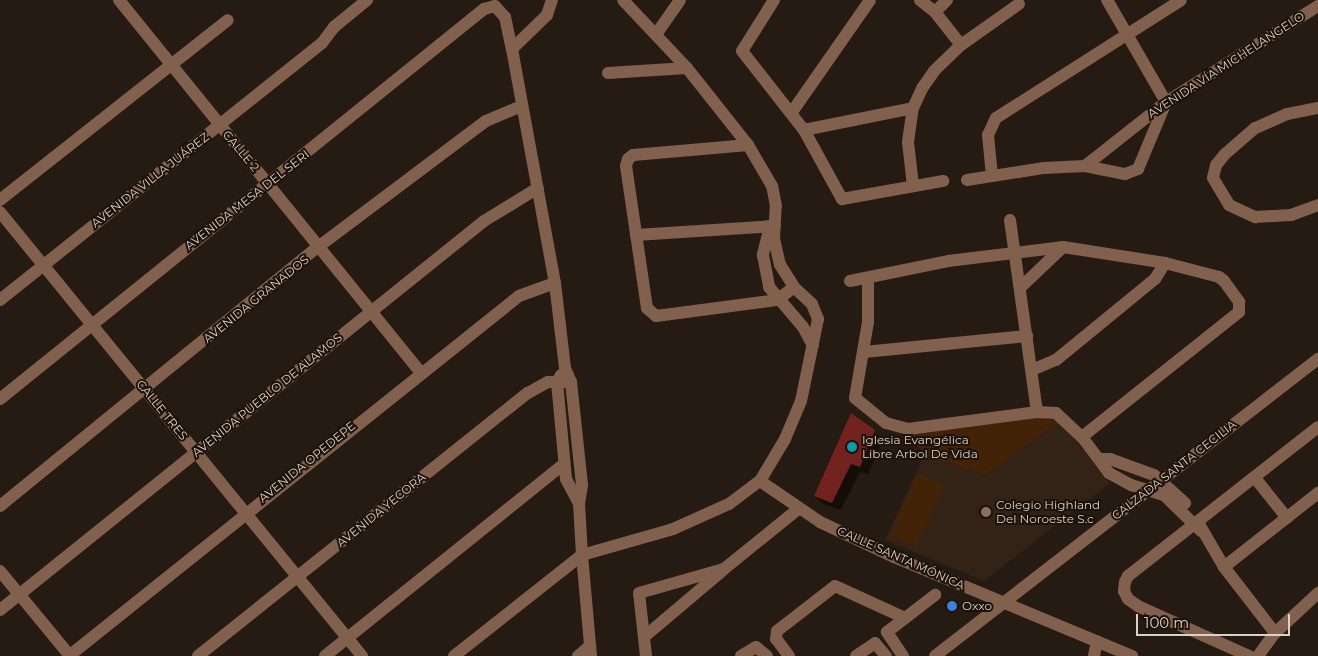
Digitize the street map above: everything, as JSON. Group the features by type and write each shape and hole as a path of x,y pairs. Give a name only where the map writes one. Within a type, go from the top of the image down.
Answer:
{"street":[{"name":"CALLE 2","path":"119,0 219,126 420,372"},
{"name":"AVENIDA VILLA JUÁREZ","path":"0,300 322,43 334,27 368,0"},
{"path":"552,0 547,16 512,49 555,283 565,368 571,382 582,485 580,503 582,555 591,651 578,656"},
{"path":"454,656 582,555 700,520 729,504 760,481 785,439 801,401 818,329 817,311 794,287 776,252 772,186 748,145 687,68 657,33 622,0"},
{"path":"657,33 680,0"},
{"path":"774,0 744,42 744,55 792,112 804,130 838,194 846,200 943,181"},
{"path":"792,112 870,0"},
{"path":"922,0 935,12 960,46"},
{"path":"935,12 947,0"},
{"path":"967,180 1044,168 1085,166 1125,174 1138,169 1166,102 1107,0"},
{"path":"992,176 988,135 996,118 1181,0"},
{"path":"913,186 908,142 913,108 934,71 960,46 1019,4"},
{"name":"AVENIDA MESA DEL SERI","path":"0,399 90,323 268,184 484,9 495,6 505,17 512,49"},
{"name":"AVENIDA VÍA MICHELANGELO","path":"1085,166 1166,102 1318,6"},
{"path":"0,200 228,20"},
{"path":"608,73 687,68"},
{"name":"AVENIDA GRANADOS","path":"0,506 318,247 486,121 521,106"},
{"path":"804,130 913,108"},
{"path":"1318,108 1287,114 1255,128 1225,154 1216,165 1214,178 1229,204 1255,217 1291,215 1318,204"},
{"path":"748,145 633,156 628,159 626,166 646,308 656,316 777,300 794,287"},
{"name":"AVENIDA PUEBLO DE ALAMOS","path":"0,610 498,211 538,188"},
{"name":"CALLE TRES","path":"0,212 246,511 362,656"},
{"path":"1010,220 1038,412"},
{"path":"636,235 773,224"},
{"path":"773,224 762,255 764,271 777,300 796,319 813,346"},
{"path":"1020,288 1063,247"},
{"path":"850,281 930,264 1063,247 1165,263 1219,277 1240,302 1239,312 1082,437"},
{"path":"1032,370 1056,360 1155,279 1165,263"},
{"path":"868,278 864,352 855,398 886,424 896,428 908,429 1038,412 1056,413 1082,437 1109,473 1120,480 1150,489 1172,500 1197,526 1224,567 1274,633"},
{"name":"AVENIDA OPEDEPE","path":"70,656 246,511 518,296 555,283"},
{"path":"864,352 1027,336"},
{"name":"CALZADA SANTA CECILIA","path":"940,653 1318,359"},
{"path":"565,368 558,382 564,464 570,490 580,503"},
{"name":"AVENIDA YECORA","path":"198,656 528,393 548,382 571,382"},
{"path":"1249,656 1138,606 1128,599 1124,591 1128,576 1197,526 1318,427"},
{"path":"1100,459 1110,459 1162,479 1189,507 1197,526"},
{"path":"325,656 564,464"},
{"path":"1255,478 1287,518"},
{"name":"CALLE SANTA MÓNICA","path":"760,481 798,509 894,557 1002,604 1097,641 1111,652 1132,656"},
{"path":"1224,567 1318,493"},
{"path":"644,637 798,509"},
{"path":"646,656 639,593 724,570"},
{"path":"0,571 70,656"},
{"path":"789,656 776,639 777,631 835,586 905,618"},
{"path":"1258,656 1274,633 1318,593"},
{"path":"903,656 886,634 935,595"},
{"path":"1094,656 1097,641"},
{"path":"856,656 875,643 886,656"},
{"path":"741,656 756,647 768,656"},
{"path":"940,653 956,656"}],"shaded area":[{"path":"1039,417 1060,421 985,475 924,455 924,451 901,436"},
{"name":"Colegio Highland Del Noroeste S.c","path":"1060,421 1110,483 984,581 885,540 924,455 985,475"},
{"path":"918,473 945,485 916,547 890,534"}],"building":[{"name":"Iglesia Evangélica Libre Arbol De Vida","path":"851,413 875,430 860,467 851,464 832,503 814,496"}],"place":[{"name":"Iglesia Evangélica Libre Arbol De Vida","path":"852,447"},
{"name":"Colegio Highland Del Noroeste S.c","path":"986,512"},
{"name":"Oxxo","path":"952,606"}]}
